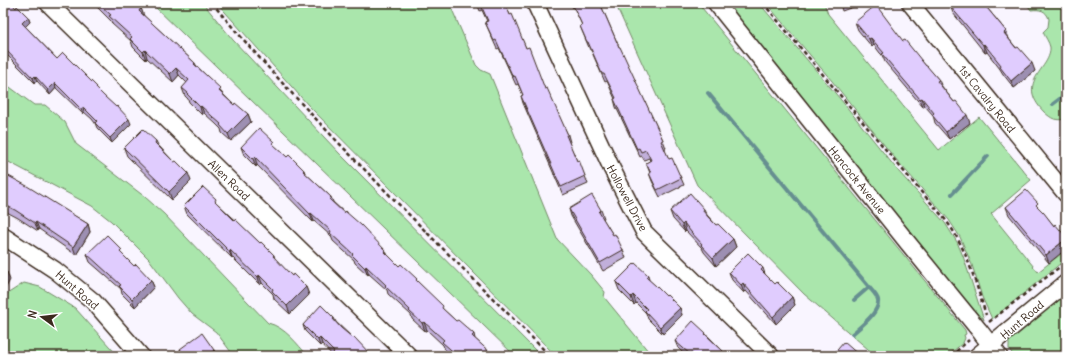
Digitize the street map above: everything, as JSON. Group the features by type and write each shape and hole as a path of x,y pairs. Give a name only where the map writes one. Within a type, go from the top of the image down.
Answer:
{"street":[{"name":"Allen Road","path":"48,3 409,356"},
{"name":"Hollowell Drive","path":"535,3 612,169 644,232 771,356"},
{"name":"Hancock Avenue","path":"716,3 995,351"},
{"name":"1st Cavalry Road","path":"910,3 1066,194"},
{"name":"Hunt Road","path":"3,236 55,270 93,301 141,356"},
{"name":"Hunt Road","path":"977,356 995,351 1066,283"}],"path":[{"path":"212,3 253,52 356,161 550,356"},
{"path":"763,3 953,230 972,272 988,323 1066,262"}],"green space":[{"path":"151,3 203,3 233,40 339,153 541,356 515,356"},
{"path":"217,3 436,3 451,7 476,65 481,70 490,74 557,239 605,292 604,297 649,352 653,352 660,356 556,356 308,105"},
{"path":"615,3 698,3 965,330 966,334 964,335 965,338 963,343 947,356 876,356 804,294 697,185"},
{"path":"723,3 759,3 841,100 899,172 945,223 957,242 963,256 984,320 982,317 980,318 869,182 870,181 868,178 867,179 777,65 775,66"},
{"path":"766,3 824,3 828,14 939,150 979,117 1031,180 991,214 1038,272 1066,250 1066,259 992,319 982,297 972,265 960,237 949,220 894,157"},
{"path":"1026,3 1066,3 1066,119 1056,120 1052,118 1044,112 1036,101 1033,92 1033,84 1036,76 1049,55 1049,43 1043,32 1048,27 1049,19 1044,12 1040,10 1031,10"},
{"path":"3,82 34,105 45,105 65,122 76,144 145,197 164,214 268,323 285,332 308,356 234,356 216,332 192,314 149,259 111,221 92,206 3,159"},
{"path":"24,283 40,287 75,308 118,356 3,356 3,301 7,294"},
{"path":"1066,293 1066,356 1014,356 1009,349 1009,342 1014,336"}],"building":[{"path":"3,3 11,3 16,8 17,6 28,17 22,23 57,59 63,53 104,96 116,107 117,106 129,119 110,138 95,123 97,121 83,107 81,109 55,83 48,90 35,76 33,78 3,47 5,45 3,43"},
{"path":"98,3 135,3 141,8 139,11 221,89 219,91 234,105 235,103 248,114 228,134 220,125 221,124 201,106 200,107 182,88 189,80 176,68 170,74 145,50 143,52 130,39 132,37 109,16 111,15"},
{"path":"480,3 505,3 510,15 512,14 526,48 529,47 545,89 547,88 568,135 566,135 577,161 579,160 585,176 561,187 521,96 523,95 515,76 513,77 496,40 494,41 485,22 488,21"},
{"path":"572,3 600,3 663,140 661,141 669,159 672,158 681,178 657,190 646,163 651,160 646,150 641,152 639,148 637,149 614,99 616,98 604,74 602,74 587,42 580,26 582,25"},
{"path":"951,3 983,3 1006,31 1004,33 1016,48 1018,47 1032,63 1011,81 1000,67 1001,65 984,44 983,45 950,6 952,4"},
{"path":"876,5 903,41 905,40 939,80 937,81 954,102 956,101 967,115 946,132 932,115 934,113 922,98 920,99 882,54 884,53 871,38 869,39 855,22"},
{"path":"259,128 274,142 272,143 287,157 289,155 304,170 303,171 331,197 329,199 344,213 345,211 361,225 399,266 401,264 417,279 416,280 443,306 442,308 456,321 458,320 474,334 472,336 494,356 458,356 442,342 444,340 409,311 410,310 385,286 386,285 366,266 365,268 352,255 353,254 330,233 331,231 311,213 310,214 255,157 253,159 241,147"},
{"path":"143,129 156,141 155,143 174,162 176,161 188,173 169,192 124,148"},
{"path":"3,173 27,186 88,224 73,247 36,222 35,223 3,204"},
{"path":"203,187 216,199 215,201 234,220 235,219 260,243 261,242 292,276 293,274 306,287 287,306 259,275 258,277 230,250 229,251 184,206"},
{"path":"1026,190 1038,203 1036,205 1054,226 1055,224 1066,237 1066,239 1046,255 1006,207"},
{"path":"690,193 704,209 703,211 709,218 716,225 718,224 733,239 713,258 684,223 682,225 670,211"},
{"path":"592,195 601,210 599,212 613,235 615,234 623,250 600,263 569,209"},
{"path":"107,235 122,250 120,252 134,266 136,264 151,280 132,299 119,286 121,285 87,254"},
{"path":"748,253 763,268 761,270 775,284 777,282 792,297 773,317 743,283 741,285 729,272"},
{"path":"635,263 648,275 646,277 680,308 660,327 645,311 647,309 633,295 631,297 616,282"},
{"path":"3,270 7,272 3,280"},
{"path":"321,305 334,318 333,319 341,328 353,338 354,337 372,356 334,356 332,354 334,352 320,338 318,340 303,325"},
{"path":"693,321 725,353 726,351 731,356 695,356 692,353 691,355 675,341"},
{"path":"202,333 214,350 212,352 215,356 185,356 180,349"},
{"path":"844,342 860,356 832,356"}],"waterway":[{"path":"708,93 877,296 878,305 873,314 852,334"},
{"path":"1053,104 1066,94"},
{"path":"952,194 988,156"},
{"path":"854,300 869,287"}]}
